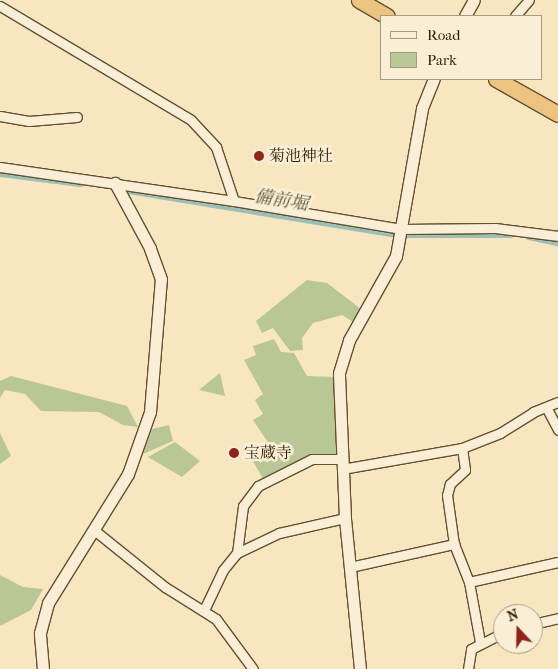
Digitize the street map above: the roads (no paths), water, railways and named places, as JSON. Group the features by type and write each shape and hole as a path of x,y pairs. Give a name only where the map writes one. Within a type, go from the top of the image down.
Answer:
{"highway":[{"path":"359,0 385,15"},
{"path":"498,80 558,114"}],"street":[{"path":"466,15 474,0"},
{"path":"516,15 529,0"},
{"path":"0,6 191,120 216,147 234,200"},
{"path":"360,669 345,518 338,392 341,357 396,256 402,233 407,181 422,108 434,80"},
{"path":"0,116 30,121 77,117"},
{"path":"0,167 117,188 234,200 402,233 495,228 558,236"},
{"path":"43,669 40,633 48,603 128,474 147,425 161,302 161,279 154,257 117,188"},
{"path":"237,553 243,506 251,492 294,466 312,459 342,464 462,448 500,433 558,402"},
{"path":"546,407 558,430"},
{"path":"462,448 465,470 447,488 454,544 469,582 480,642"},
{"path":"204,610 223,570 237,553 279,533 345,518"},
{"path":"94,530 165,587 216,619 253,669"},
{"path":"350,567 454,544"},
{"path":"469,582 558,562"},
{"path":"543,622 558,618"},
{"path":"468,669 471,649 480,642 493,637"}],"waterway":[{"name":"備前堀","path":"0,173 80,183"},
{"name":"備前堀","path":"116,188 397,234 510,234"},
{"name":"備前堀","path":"529,236 558,242"}],"place":[{"name":"菊池神社","path":"259,156"},
{"name":"宝蔵寺","path":"234,453"}]}
